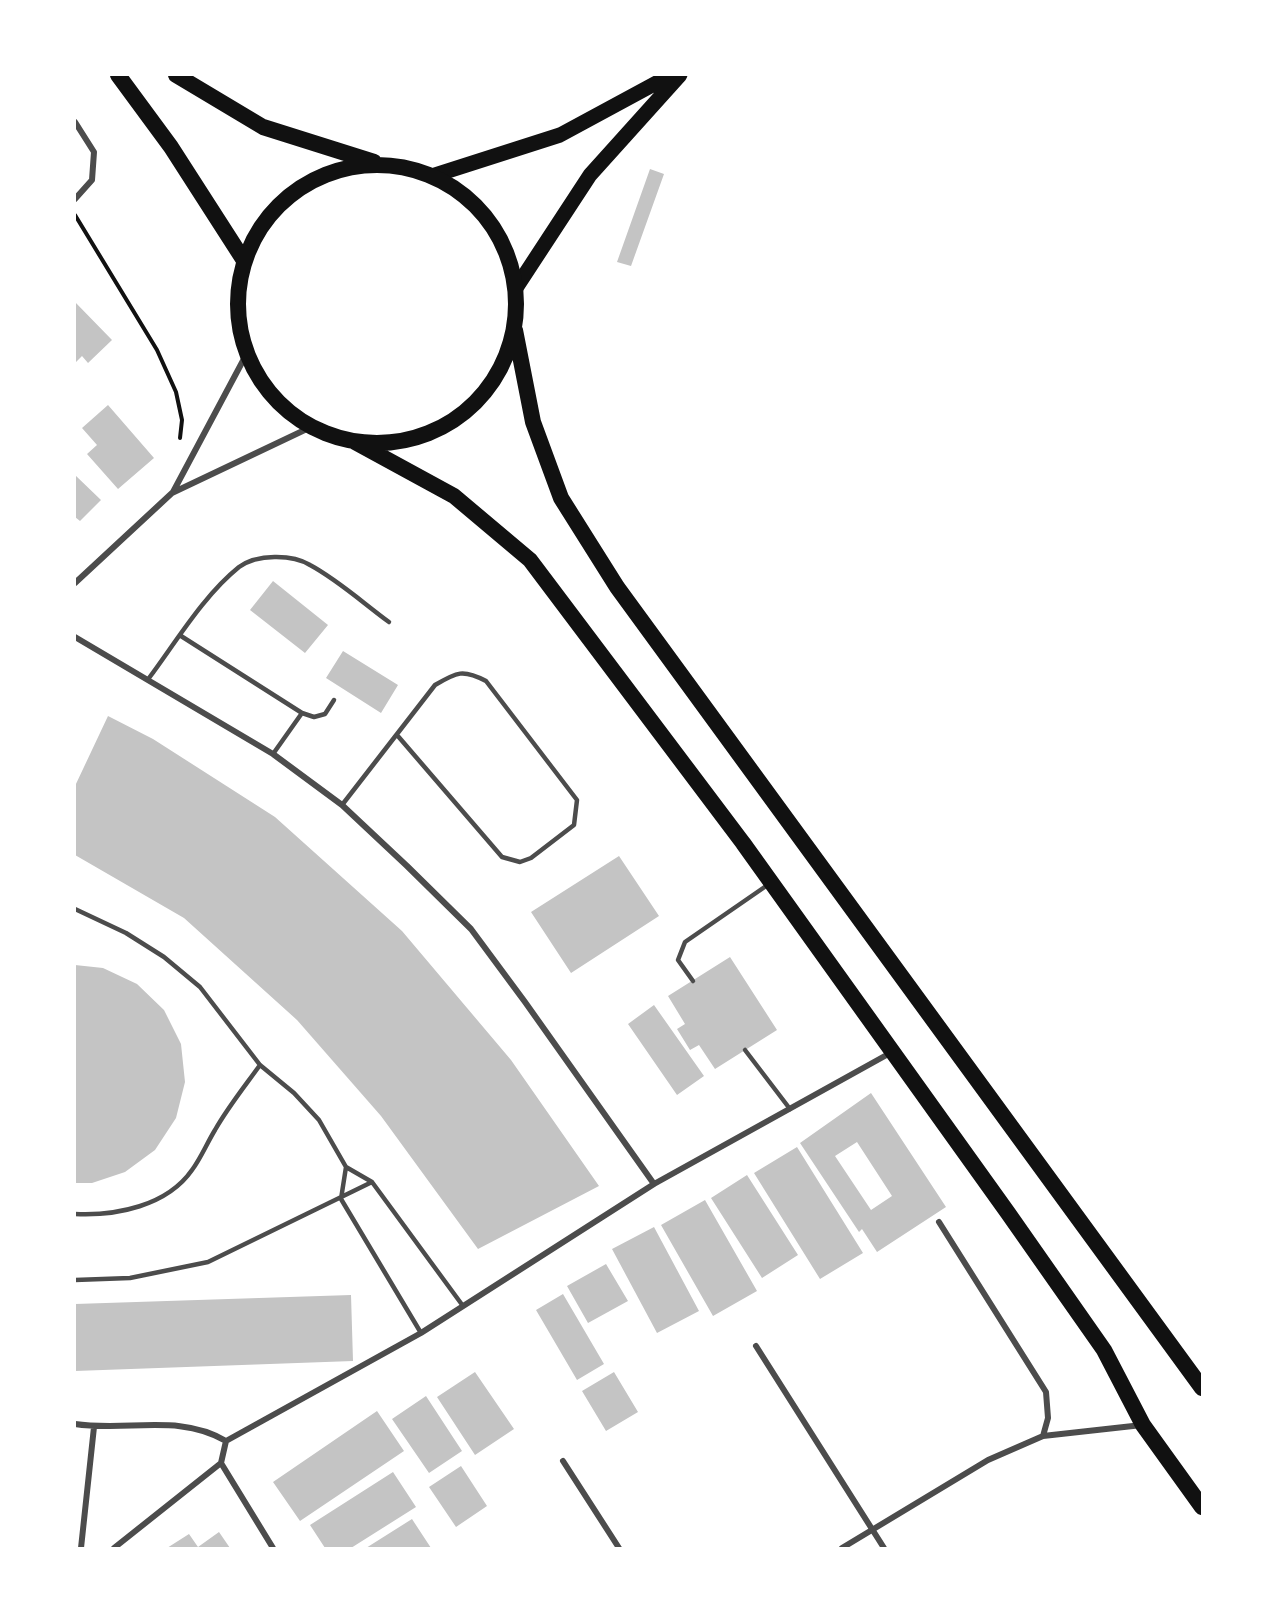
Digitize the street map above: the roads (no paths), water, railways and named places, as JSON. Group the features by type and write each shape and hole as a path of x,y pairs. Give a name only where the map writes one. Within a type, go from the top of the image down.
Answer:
{"highway":[{"path":"118,75 171,147 243,259"},
{"path":"176,75 263,127 381,164 432,176 464,194 489,221 507,252 516,288 514,330 533,422 561,498 617,587 1202,1388"},
{"path":"381,164 337,170 297,188 264,219 243,259 236,307 246,355 261,384 284,408 311,427 355,442 454,496 530,560 772,883 893,1051 1104,1350 1143,1425 1202,1507"},
{"path":"355,442 398,442 439,429 474,404 500,370 514,330"}],"main road":[{"path":"432,176 560,135 670,75"},
{"path":"516,288 590,175 680,75"}],"street":[{"path":"75,199 92,180 94,152 77,124"},
{"path":"172,493 246,355"},
{"path":"75,583 172,493 311,427"},
{"path":"76,639 149,678 273,754 342,806 471,929 654,1184"},
{"path":"114,1548 221,1463 226,1441 421,1333 654,1184 893,1051"},
{"path":"939,1222 1046,1392 1048,1418 1043,1436"},
{"path":"756,1346 885,1548"},
{"path":"75,1424 94,1427 183,1425 207,1430 226,1441"},
{"path":"842,1548 988,1460 1043,1436 1143,1425"},
{"path":"81,1548 94,1427"},
{"path":"563,1461 619,1548"},
{"path":"221,1463 273,1548"}],"lane":[{"path":"149,678 208,600 241,566 260,559 287,557 309,564 389,622"},
{"path":"181,636 302,713 314,717 325,714 334,700"},
{"path":"342,806 435,685 453,674 469,672 486,681 577,800 574,825 531,858 520,861 502,857 397,735"},
{"path":"273,754 302,713"},
{"path":"693,981 678,960 685,942 772,883"},
{"path":"75,909 126,933 164,957 200,987 260,1065 294,1093 319,1120 346,1167 372,1182 463,1306"},
{"path":"745,1050 789,1108"},
{"path":"75,1215 95,1215 149,1204 177,1187 192,1170 216,1128 260,1065"},
{"path":"346,1167 341,1199 421,1333"},
{"path":"75,1280 130,1278 208,1262 372,1182"}]}
